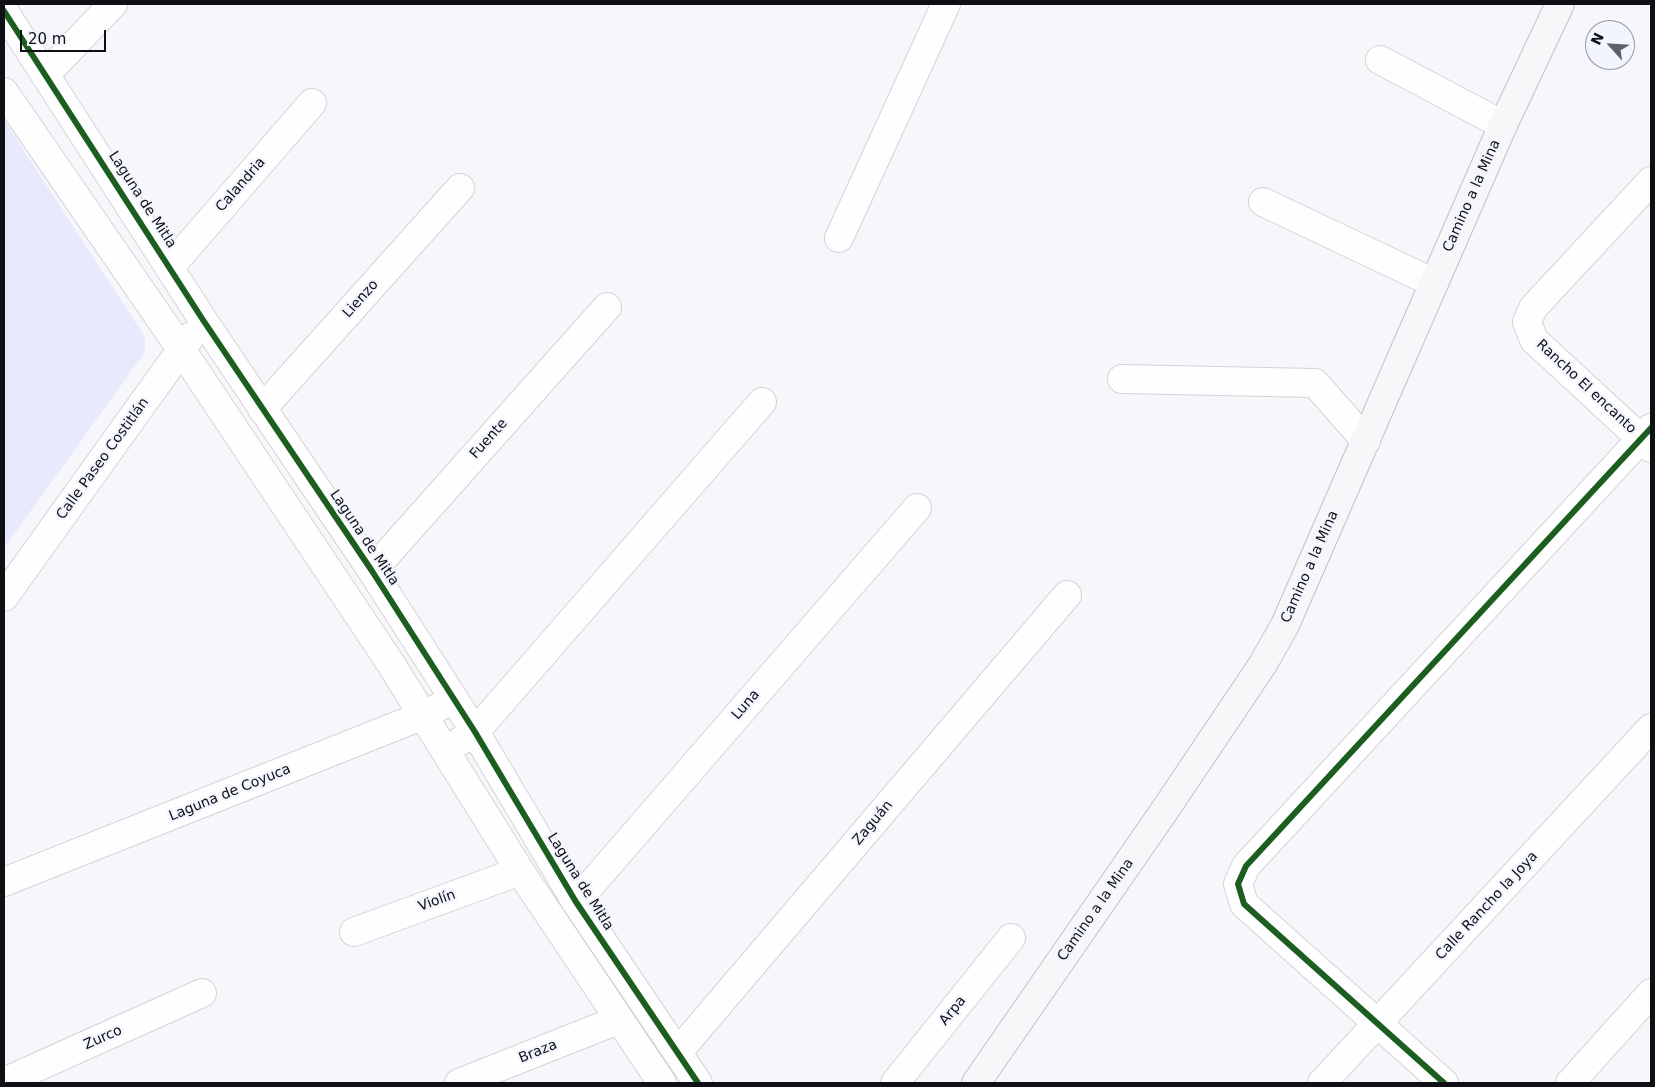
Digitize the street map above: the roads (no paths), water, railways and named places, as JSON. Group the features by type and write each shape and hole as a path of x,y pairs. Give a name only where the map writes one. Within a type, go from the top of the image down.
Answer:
{"main road":[{"name":"Camino a la Mina","path":"976,1083 1167,808 1264,664 1285,626 1503,125 1560,4"}],"street":[{"path":"45,75 113,4"},
{"path":"840,238 946,4"},
{"name":"Laguna de Mitla","path":"7,22 45,75 203,320 372,571 475,732 576,902 698,1083"},
{"path":"1380,60 1503,125"},
{"path":"4,92 181,349 424,715 520,871 662,1083"},
{"name":"Calandria","path":"170,267 312,102"},
{"name":"Rancho El encanto","path":"1648,438 1534,340 1528,322 1533,308 1651,181"},
{"name":"Lienzo","path":"262,409 460,188"},
{"path":"1263,202 1434,283"},
{"name":"Fuente","path":"372,571 607,307"},
{"name":"Calle Paseo Costitlán","path":"4,597 203,320"},
{"path":"1122,379 1315,384 1366,441"},
{"path":"445,751 475,732 762,402"},
{"path":"1444,1083 1244,904 1238,884 1246,866 1648,438"},
{"name":"Luna","path":"576,902 917,508"},
{"name":"Zaguán","path":"678,1052 1068,595"},
{"name":"Laguna de Coyuca","path":"4,882 424,715 454,699"},
{"name":"Calle Rancho la Joya","path":"1322,1083 1651,728"},
{"name":"Violín","path":"354,932 520,871"},
{"name":"Arpa","path":"894,1083 1011,938"},
{"name":"Zurco","path":"4,1082 202,993"},
{"path":"1570,1083 1651,993"},
{"name":"Braza","path":"459,1083 618,1020"}]}
